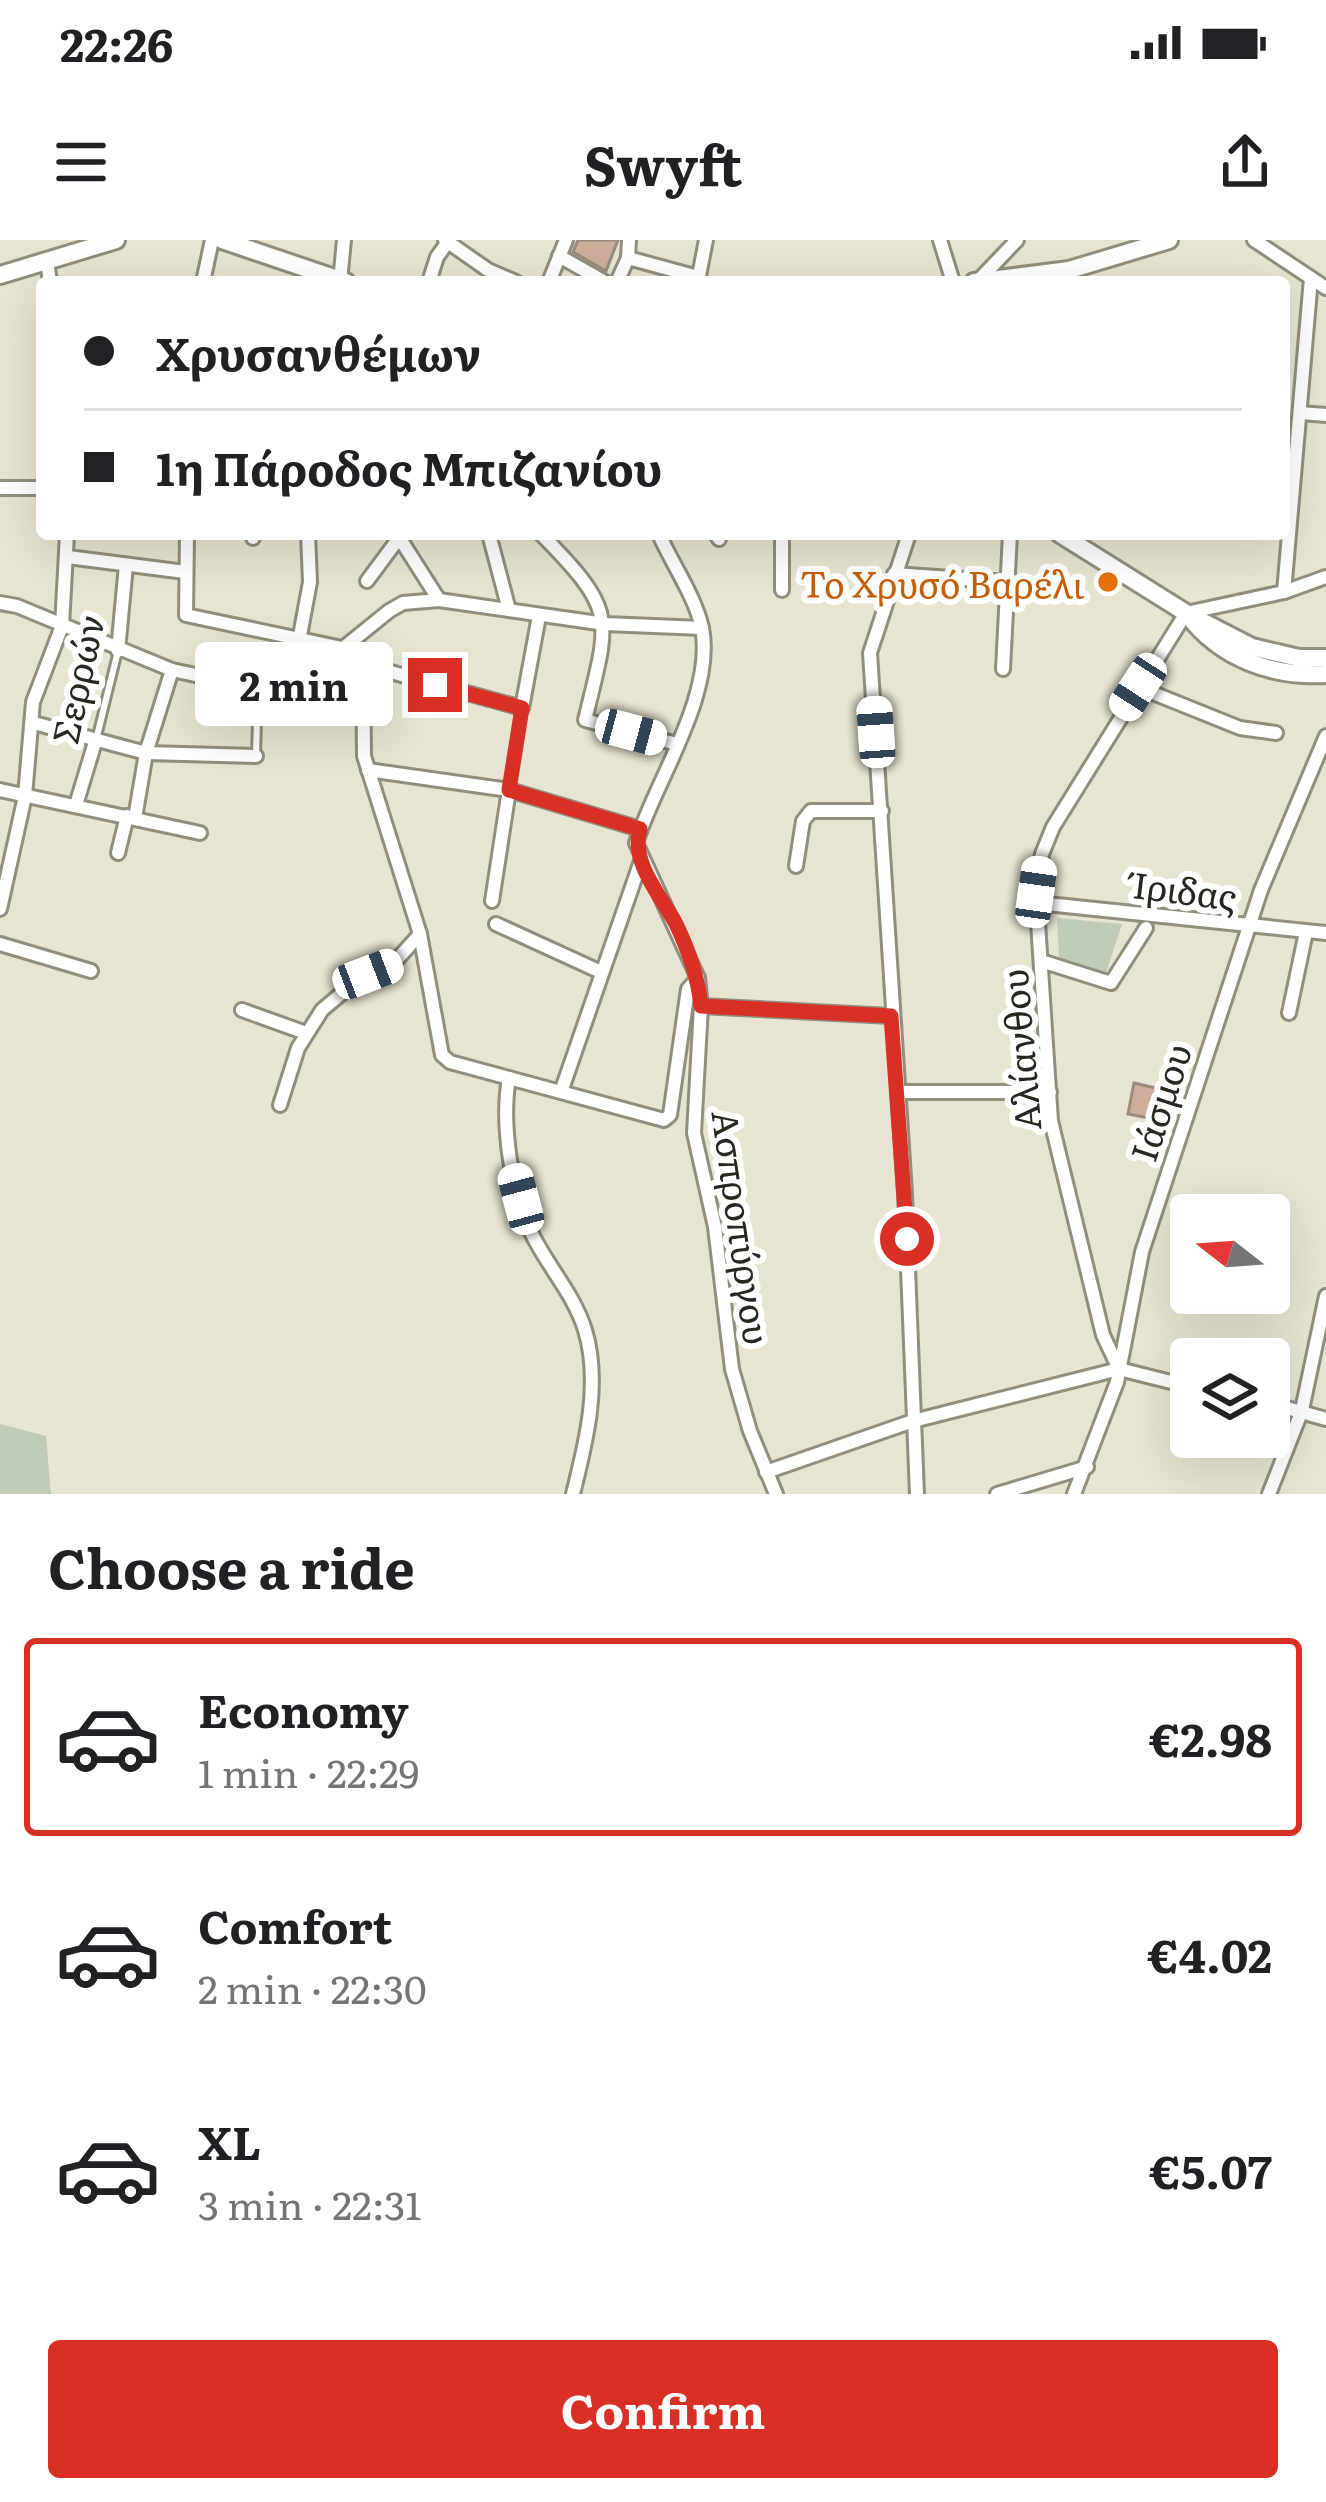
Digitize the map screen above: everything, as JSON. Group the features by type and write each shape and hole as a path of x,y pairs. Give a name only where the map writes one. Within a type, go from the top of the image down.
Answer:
{"main road":[{"path":"0,275 116,240"},
{"path":"222,240 327,276"},
{"path":"1069,276 1168,240"},
{"path":"1070,540 1186,613 1252,647 1299,658 1326,658"},
{"path":"1186,613 1204,637 1246,661 1296,674 1326,674"}],"street":[{"path":"204,276 212,240"},
{"path":"342,276 344,240"},
{"path":"551,276 566,240"},
{"path":"620,276 629,240"},
{"path":"699,276 706,240"},
{"path":"940,240 951,276"},
{"path":"982,276 1017,240"},
{"path":"1254,240 1326,288"},
{"path":"432,276 446,242 502,276"},
{"path":"559,256 594,276"},
{"path":"628,258 688,276"},
{"path":"47,261 49,276"},
{"path":"1290,525 1311,278"},
{"path":"1300,413 1326,415"},
{"path":"0,488 36,488"},
{"path":"0,909 26,796 33,702 62,626 67,540"},
{"path":"187,540 186,615 342,647 386,671 522,708 538,616"},
{"path":"299,641 310,582 308,540"},
{"path":"367,581 395,540"},
{"path":"401,540 440,599"},
{"path":"491,540 509,610"},
{"path":"546,540 592,591 605,624 585,720 677,744"},
{"path":"0,603 172,670 279,693 403,603 440,599 605,624 702,628 661,540"},
{"path":"782,540 782,590"},
{"path":"907,540 870,653 917,1494"},
{"path":"1003,669 1010,540"},
{"path":"1284,592 1289,540"},
{"path":"68,557 185,572"},
{"name":"Σερρών","path":"118,650 126,565"},
{"path":"894,574 1008,582"},
{"path":"1186,613 1284,592 1326,577"},
{"name":"Αλίανθου","path":"1119,1369 1103,1335 1051,1121 1037,903 1042,854 1053,827 1186,613"},
{"name":"Ασπροπύργου","path":"702,628 703,664 677,744 636,843 698,978 701,1006 694,1133 715,1227 732,1369 776,1494"},
{"path":"363,655 364,756 420,934 442,1054 450,1062 664,1120 670,1115 688,988 698,978"},
{"path":"118,853 172,670"},
{"path":"1138,687 1240,728 1276,733"},
{"path":"34,723 146,753 256,756"},
{"name":"Ιάσμου","path":"1074,1494 1119,1369 1142,1252 1248,927 1326,736"},
{"name":"Σερρών","path":"76,805 96,739"},
{"path":"368,770 509,790 640,829"},
{"path":"0,790 200,833"},
{"path":"492,901 509,790"},
{"path":"796,866 803,821 812,811 882,811"},
{"path":"561,1092 641,861"},
{"name":"Ίριδας","path":"1037,903 1326,933"},
{"path":"496,924 601,972"},
{"path":"1041,961 1111,983 1146,928"},
{"path":"1289,1013 1306,932"},
{"path":"280,1105 306,1033 322,1010 354,982 393,964 420,934"},
{"path":"0,944 91,971"},
{"path":"701,1006 891,1016"},
{"path":"242,1010 306,1033"},
{"path":"509,1078 506,1096 514,1171 529,1228 575,1305 590,1360 591,1405 573,1494"},
{"path":"898,1092 1050,1092"},
{"path":"1269,1494 1303,1410 1326,1296"},
{"path":"766,1472 913,1421 1119,1369 1170,1382"},
{"path":"1290,1407 1326,1419"},
{"path":"997,1494 1087,1468"}],"lane":[{"name":"Σερρών","path":"96,739 118,650"},
{"path":"256,756 257,720 268,691"},
{"path":"509,790 522,708"}],"green space":[{"path":"1057,918 1122,924 1105,976 1059,959"},
{"path":"0,1424 46,1436 51,1494 0,1494"}],"building":[{"path":"578,240 618,240 606,271 573,252"},
{"path":"1134,1083 1169,1091 1160,1120 1128,1114"}],"place":[{"name":"Το Χρυσό Βαρέλι","path":"1108,582"}],"route":[{"path":"435,685 522,708 509,790 640,829 636,843 641,861 677,927 698,978 701,1006 891,1016 907,1239"}]}
